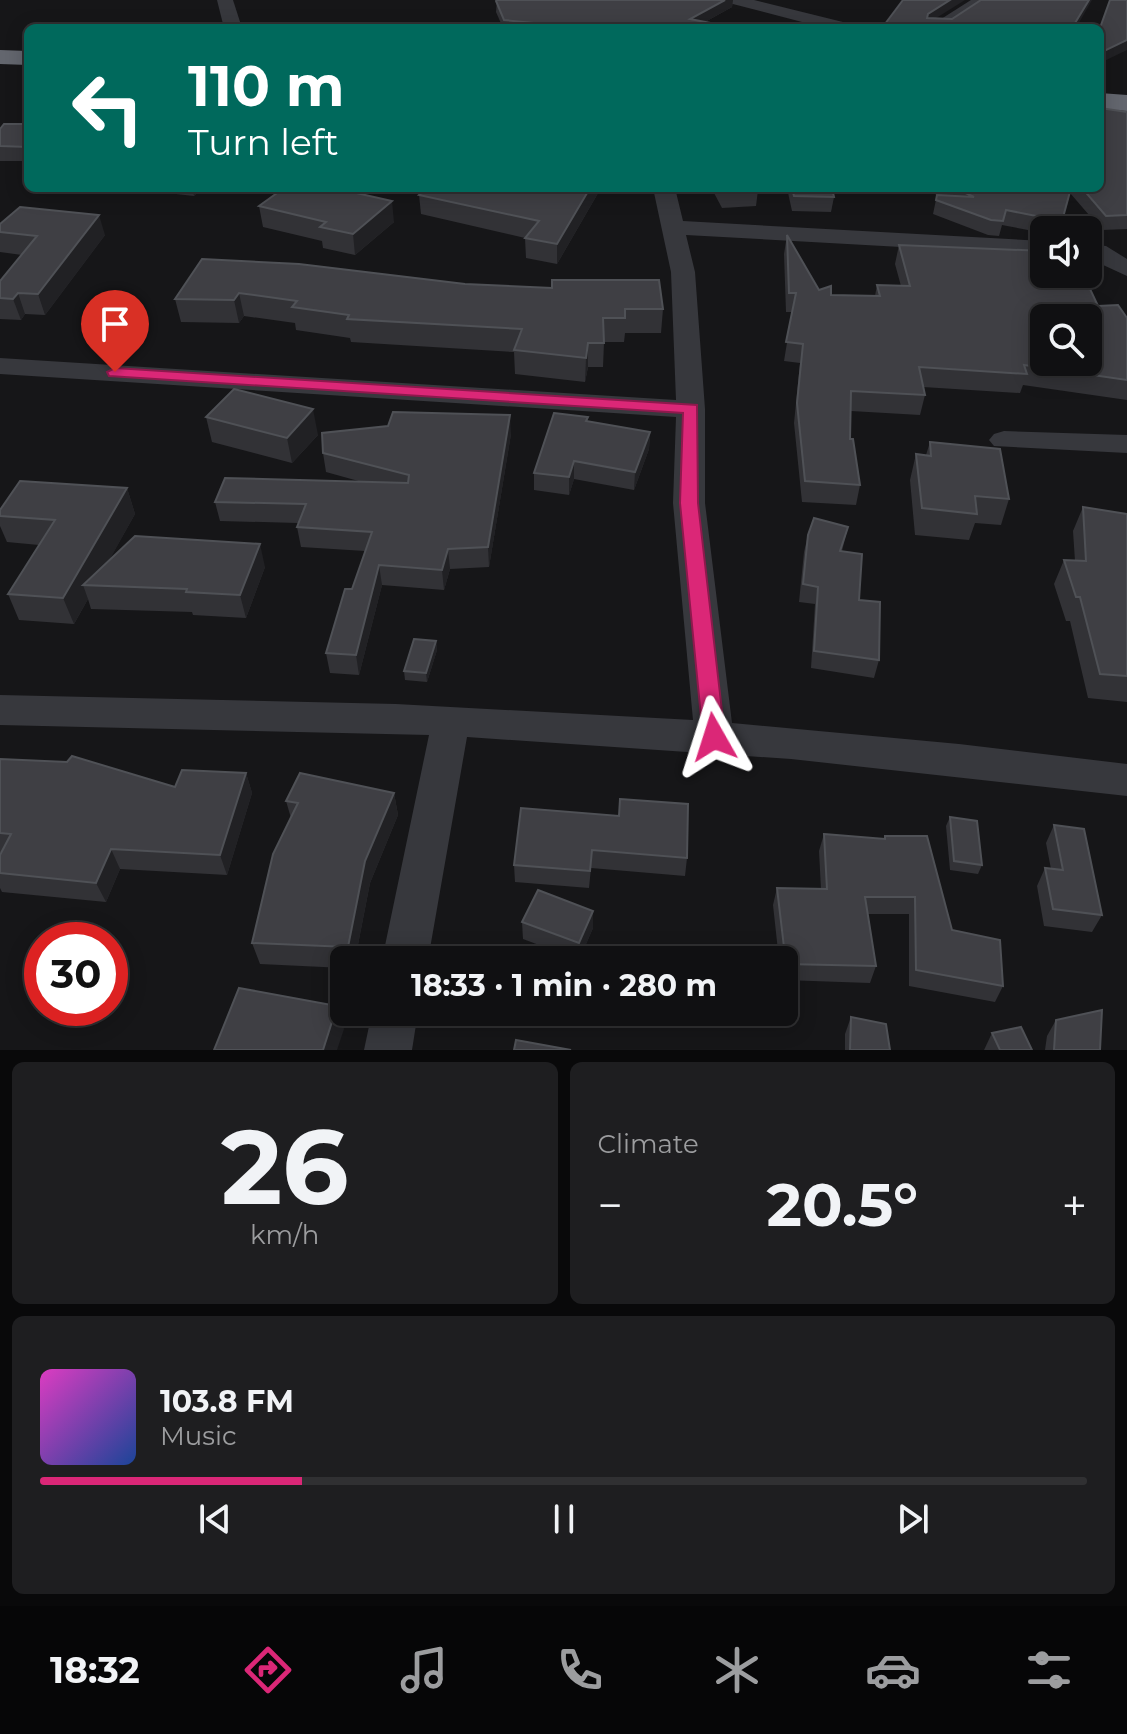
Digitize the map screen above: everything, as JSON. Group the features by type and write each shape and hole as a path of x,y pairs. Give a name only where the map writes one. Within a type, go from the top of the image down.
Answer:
{"highway":[{"path":"0,50 24,51"},
{"path":"0,57 24,58"},
{"path":"1104,93 1127,96"},
{"path":"1104,101 1127,103"}],"street":[{"path":"225,0 232,24"},
{"path":"735,0 829,24"},
{"path":"943,24 982,0"},
{"path":"1104,102 1127,110"},
{"path":"665,192 683,272 691,409 689,503 714,737"},
{"path":"671,227 1030,247"},
{"path":"1102,251 1127,252"},
{"path":"1102,256 1127,269"},
{"path":"0,366 691,409"},
{"path":"1004,440 1127,444"},
{"path":"0,710 451,721 714,737 1021,766 1127,780"},
{"path":"408,946 451,721"},
{"path":"388,1050 392,1026"}],"building":[{"path":"725,0 690,19 716,24 545,24 504,20 496,1"},
{"path":"903,0 950,0 928,14 927,18 952,19 981,0 1089,0 1074,24 885,24"},
{"path":"1110,0 1127,0 1127,40 1104,51 1104,24 1101,24"},
{"path":"1104,109 1127,112 1127,215 1106,216 1085,192 1104,192"},
{"path":"4,124 24,124 24,147 0,146 0,129"},
{"path":"278,192 352,192 392,201 353,234 320,227 326,222 259,206"},
{"path":"422,192 588,192 557,244 525,238 539,221 419,195"},
{"path":"793,192 833,192 834,197 794,196"},
{"path":"963,192 1070,192 1063,216 1037,216 1006,210 1003,221 991,220 936,200 937,195 974,197"},
{"path":"20,207 99,215 38,294 18,293 13,299 0,298 0,281 37,236 0,232 0,224"},
{"path":"787,235 819,290 831,286 831,295 880,296 877,285 910,286 899,245 1030,250 1030,288 1090,288 1097,304 1030,304 1030,366 1024,365 1027,374 919,367 925,395 851,391 850,439 853,439 860,485 805,481 797,403 803,344 786,342 796,293 789,293"},
{"path":"202,259 299,264 465,284 552,288 552,280 659,280 663,309 625,309 625,318 603,318 604,343 588,343 586,358 514,350 522,329 347,319 349,315 292,307 297,301 239,293 234,300 175,299"},
{"path":"1118,305 1127,318 1127,380 1100,376 1102,376 1102,306"},
{"path":"234,389 313,409 287,438 206,417"},
{"path":"393,412 510,415 488,547 448,549 442,570 379,565 356,655 326,653 345,589 352,589 372,532 297,527 306,504 215,502 225,478 408,483 409,475 323,453 322,433 388,426"},
{"path":"554,413 588,417 586,421 650,432 635,472 574,461 569,477 534,473"},
{"path":"930,442 1000,449 1009,499 975,496 977,514 922,508 916,454 931,456"},
{"path":"20,481 127,488 63,598 8,594 55,520 0,516 0,510"},
{"path":"1083,507 1127,514 1127,676 1100,674 1080,597 1076,597 1064,560 1086,561"},
{"path":"814,518 848,527 840,551 862,554 859,600 880,602 879,660 814,651 818,587 803,584 808,535"},
{"path":"135,536 260,544 240,595 186,592 187,589 83,585"},
{"path":"414,639 436,641 426,673 404,671"},
{"path":"72,756 175,787 182,770 246,773 220,855 111,849 96,883 0,873 0,855 11,834 0,833 0,759 67,762"},
{"path":"300,773 394,793 365,861 348,946 252,943 273,854 298,803 286,801"},
{"path":"620,799 688,804 687,858 592,850 590,871 514,865 521,808 619,816"},
{"path":"950,817 977,821 982,865 954,861"},
{"path":"1054,825 1084,829 1102,915 1053,909 1045,868 1063,870"},
{"path":"824,834 885,839 885,836 927,836 952,930 1000,940 1003,986 916,970 915,897 865,897 876,966 798,964 798,946 784,946 777,888 827,889"},
{"path":"538,890 593,911 579,943 522,922"},
{"path":"239,988 330,1005 331,1026 323,1050 214,1050"},
{"path":"1102,1010 1100,1050 1054,1050 1056,1020"},
{"path":"851,1017 886,1024 890,1050 850,1050"},
{"path":"1021,1027 1032,1050 1000,1050 992,1033"},
{"path":"516,1040 571,1050 514,1050"}],"route":[{"path":"115,372 691,409 689,503 714,737"}]}
